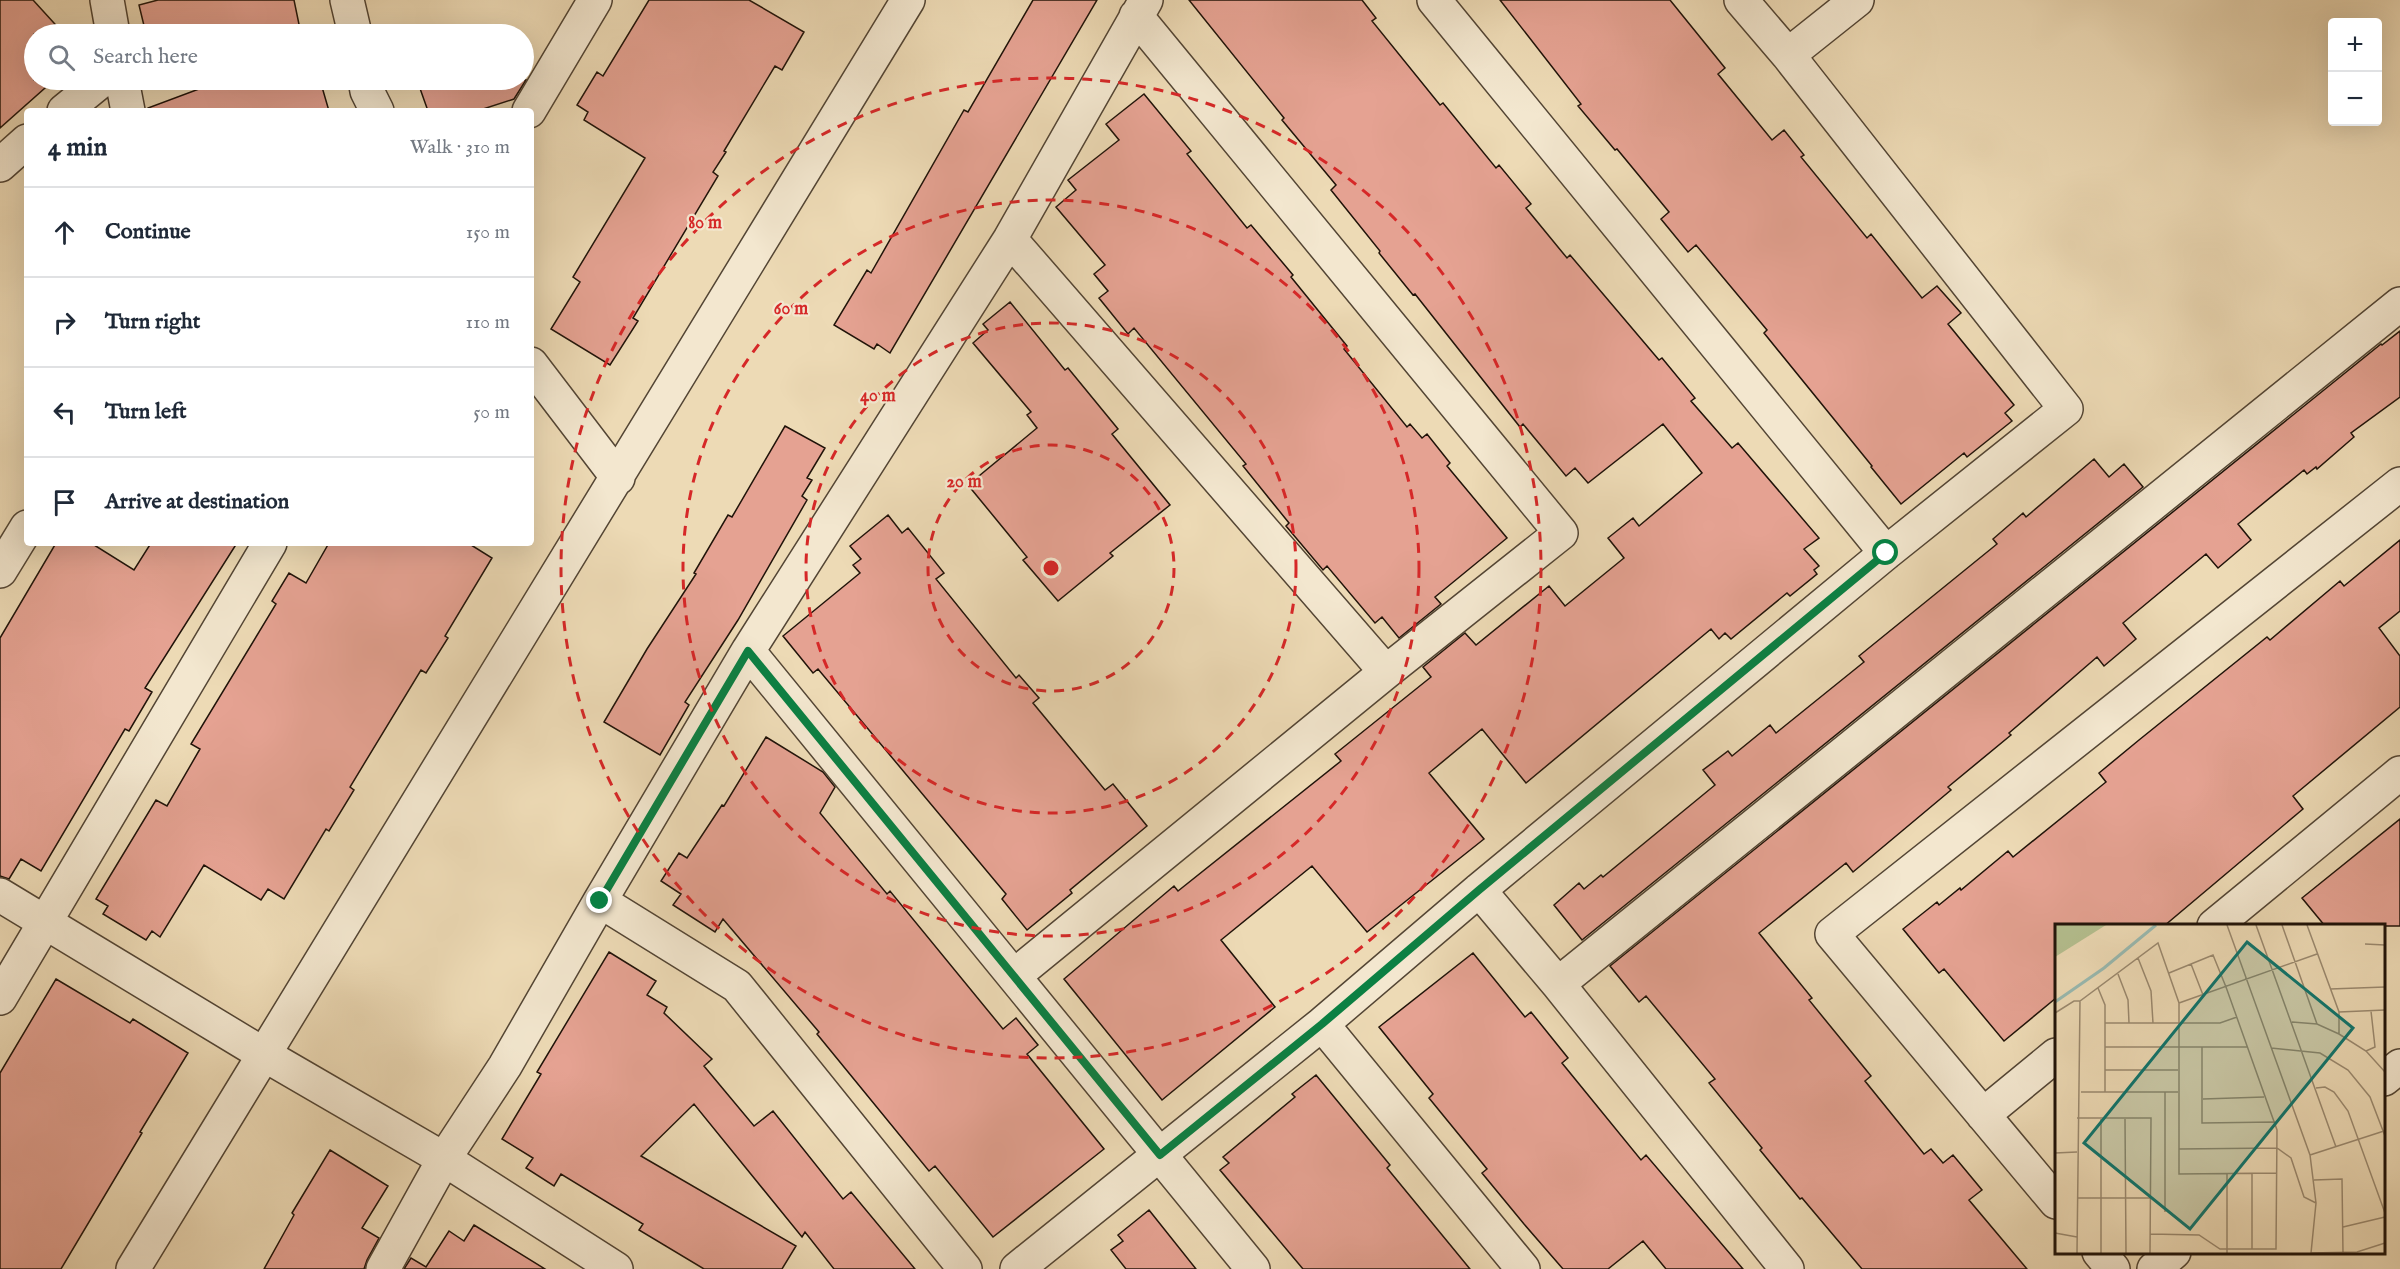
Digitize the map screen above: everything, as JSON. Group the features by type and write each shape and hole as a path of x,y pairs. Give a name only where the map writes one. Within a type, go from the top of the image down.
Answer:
{"street":[{"path":"107,0 111,24"},
{"path":"347,0 353,24"},
{"path":"531,108 595,0"},
{"path":"133,1269 908,0"},
{"path":"1434,0 1886,553"},
{"path":"1017,1269 1322,1024 1479,890 1886,553 2066,409 1788,55 1741,0"},
{"path":"1788,55 1857,0"},
{"path":"383,1269 444,1159 505,1066 748,651 1010,239 1141,8 1561,533 1386,672 1014,976"},
{"path":"68,108 90,90"},
{"path":"124,90 127,108"},
{"path":"367,90 376,108"},
{"path":"0,165 24,144"},
{"path":"1010,239 1386,672"},
{"path":"1558,984 2400,304"},
{"path":"534,368 618,478"},
{"path":"2055,1201 1832,934 2400,484"},
{"path":"0,571 24,532"},
{"path":"0,999 268,546"},
{"path":"748,651 1253,1269"},
{"path":"2216,924 2400,773"},
{"path":"1479,890 1558,984 1787,1269"},
{"path":"0,895 263,1054 444,1159 616,1269"},
{"path":"600,901 737,986 965,1269"},
{"path":"1322,1024 1523,1269"},
{"path":"1983,1115 2055,1055"},
{"path":"2385,1078 2400,1066"},
{"path":"2101,1254 2113,1269"},
{"path":"2154,1269 2172,1254"}],"building":[{"path":"0,0 33,0 55,24 24,24 24,90 43,90 0,128"},
{"path":"158,0 294,0 299,24 144,24 139,5"},
{"path":"649,0 749,0 804,32 782,70 775,66 724,151 726,152 713,172 718,176 633,318 638,321 610,365 551,329 580,282 573,277 645,158 584,120 588,112 577,105 597,72 603,76"},
{"path":"1033,0 1097,0 890,353 877,344 874,349 834,325 867,270 871,273 964,110 968,112"},
{"path":"1189,0 1362,0 1376,18 1372,21 1440,105 1443,103 1496,168 1499,165 1531,204 1526,208 1567,258 1570,255 1659,360 1662,358 1695,398 1691,401 1732,448 1738,443 1819,538 1804,549 1819,566 1814,570 1817,574 1790,596 1787,593 1731,639 1725,633 1719,639 1711,629 1526,783 1482,729 1429,773 1484,839 1367,932 1312,866 1221,940 1275,1007 1162,1100 1064,979 1174,886 1178,891 1341,761 1335,754 1431,677 1423,667 1465,633 1476,645 1549,586 1565,606 1624,558 1608,538 1633,518 1639,526 1702,473 1663,424 1588,483 1575,468 1566,476 1523,424 1520,427 1415,294 1413,295 1379,253 1380,251 1331,190 1336,185 1282,120 1284,118"},
{"path":"1500,0 1670,0 1725,68 1718,74 1772,140 1784,130 1804,155 1801,157 1867,238 1871,234 1922,298 1937,286 1961,313 1948,324 2014,405 2005,413 2012,421 1967,457 1964,453 1901,504 1764,333 1767,330 1696,245 1688,252 1661,219 1669,212 1578,106 1581,104"},
{"path":"196,90 323,90 328,108 148,108"},
{"path":"421,90 520,90 514,99 486,108 427,108"},
{"path":"1144,94 1191,151 1187,154 1247,228 1251,225 1293,275 1291,277 1347,346 1344,349 1407,427 1410,424 1422,438 1427,434 1450,463 1447,466 1507,538 1435,597 1441,604 1399,638 1382,617 1375,623 1327,566 1323,570 1286,526 1289,523 1243,466 1246,464 1134,328 1128,334 1099,298 1108,291 1094,274 1105,265 1056,207 1076,190 1068,180 1119,140 1106,124"},
{"path":"1010,302 1065,370 1068,368 1118,429 1112,434 1170,505 1110,553 1113,556 1058,601 1023,560 1027,557 968,485 1037,428 1027,415 1031,412 973,343 988,330 983,324"},
{"path":"2400,331 2400,397 2351,433 2354,437 2317,469 2316,467 2307,474 2304,470 2238,524 2251,540 2218,568 2206,554 2123,623 2136,639 2104,666 2097,657 2009,733 2011,735 1948,787 1951,790 1853,872 1846,863 1759,933 1812,998 1809,1000 1871,1076 1865,1081 1924,1154 1931,1149 1943,1163 1953,1155 1982,1190 1969,1200 2027,1269 1862,1269 1760,1150 1762,1148 1709,1083 1715,1079 1646,996 1639,1002 1610,966"},
{"path":"785,426 825,448 807,478 812,480 802,496 807,500 738,620 685,702 689,705 660,755 604,722 647,649 696,574 694,573 728,515 732,517"},
{"path":"2094,459 2109,477 2124,464 2143,487 1582,940 1554,905 1579,883 1584,889 1601,875 1603,877 1715,785 1703,770 1728,751 1732,756 1770,725 1776,733 1864,662 1859,656 1997,544 1993,539 2023,513 2026,517"},
{"path":"888,515 902,533 908,528 944,573 936,579 1016,678 1019,675 1039,698 1033,703 1105,790 1113,784 1147,826 1070,890 1072,893 1027,930 1002,899 1006,894 818,669 813,673 783,636 860,573 853,565 861,559 850,546"},
{"path":"2400,540 2400,611 2379,628 2400,656 2400,707 2293,796 2303,809 2166,924 2055,924 2055,999 2004,1041 1944,969 1939,973 1903,929 1937,902 1939,905 1960,888 1961,890 2008,851 2013,857 2106,782 2099,773 2139,740 2267,637 2270,640 2340,581 2344,586"},
{"path":"54,546 96,546 134,570 149,546 235,546 145,688 152,692 129,731 125,729 41,871 21,859 9,879 0,876 0,638"},
{"path":"327,546 473,546 492,558 445,636 448,638 426,673 421,670 350,787 354,790 329,831 326,829 284,899 268,889 261,900 204,865 160,937 152,931 146,940 103,914 108,906 96,899 156,800 167,806 200,749 191,744 276,604 272,601 289,573 306,583"},
{"path":"766,737 823,772 835,787 820,813 887,894 890,891 1003,1029 1016,1018 1038,1045 1027,1054 1104,1149 993,1237 935,1166 929,1171 817,1034 819,1032 723,919 715,932 673,905 681,894 661,881 679,853 687,858 722,805 724,806"},
{"path":"2400,819 2400,926 2323,924 2302,898"},
{"path":"609,952 656,981 647,995 667,1007 664,1013 712,1059 704,1066 754,1126 773,1111 843,1199 851,1192 915,1269 834,1269 805,1232 802,1237 694,1104 641,1156 796,1246 782,1269 704,1269 639,1230 643,1224 561,1174 554,1186 526,1168 533,1158 502,1139 541,1074 537,1072"},
{"path":"1473,953 1525,1017 1531,1012 1568,1058 1562,1063 1641,1160 1646,1155 1743,1269 1666,1269 1643,1241 1608,1269 1563,1269 1524,1224 1482,1173 1487,1169 1429,1098 1433,1094 1379,1027"},
{"path":"56,979 130,1023 133,1019 188,1053 61,1269 0,1269 0,1073"},
{"path":"1316,1075 1390,1165 1387,1168 1470,1269 1303,1269 1220,1170 1229,1163 1223,1157 1295,1097 1292,1094"},
{"path":"330,1150 388,1186 362,1228 379,1238 364,1269 264,1269 294,1215 292,1213"},
{"path":"1149,1210 1196,1269 1126,1269 1111,1250 1123,1241 1118,1235"},
{"path":"474,1225 545,1269 404,1269 411,1258 426,1267 449,1231 464,1241"}],"route":[{"path":"600,901 748,651 1160,1155 1322,1024 1479,890 1886,553"}]}
